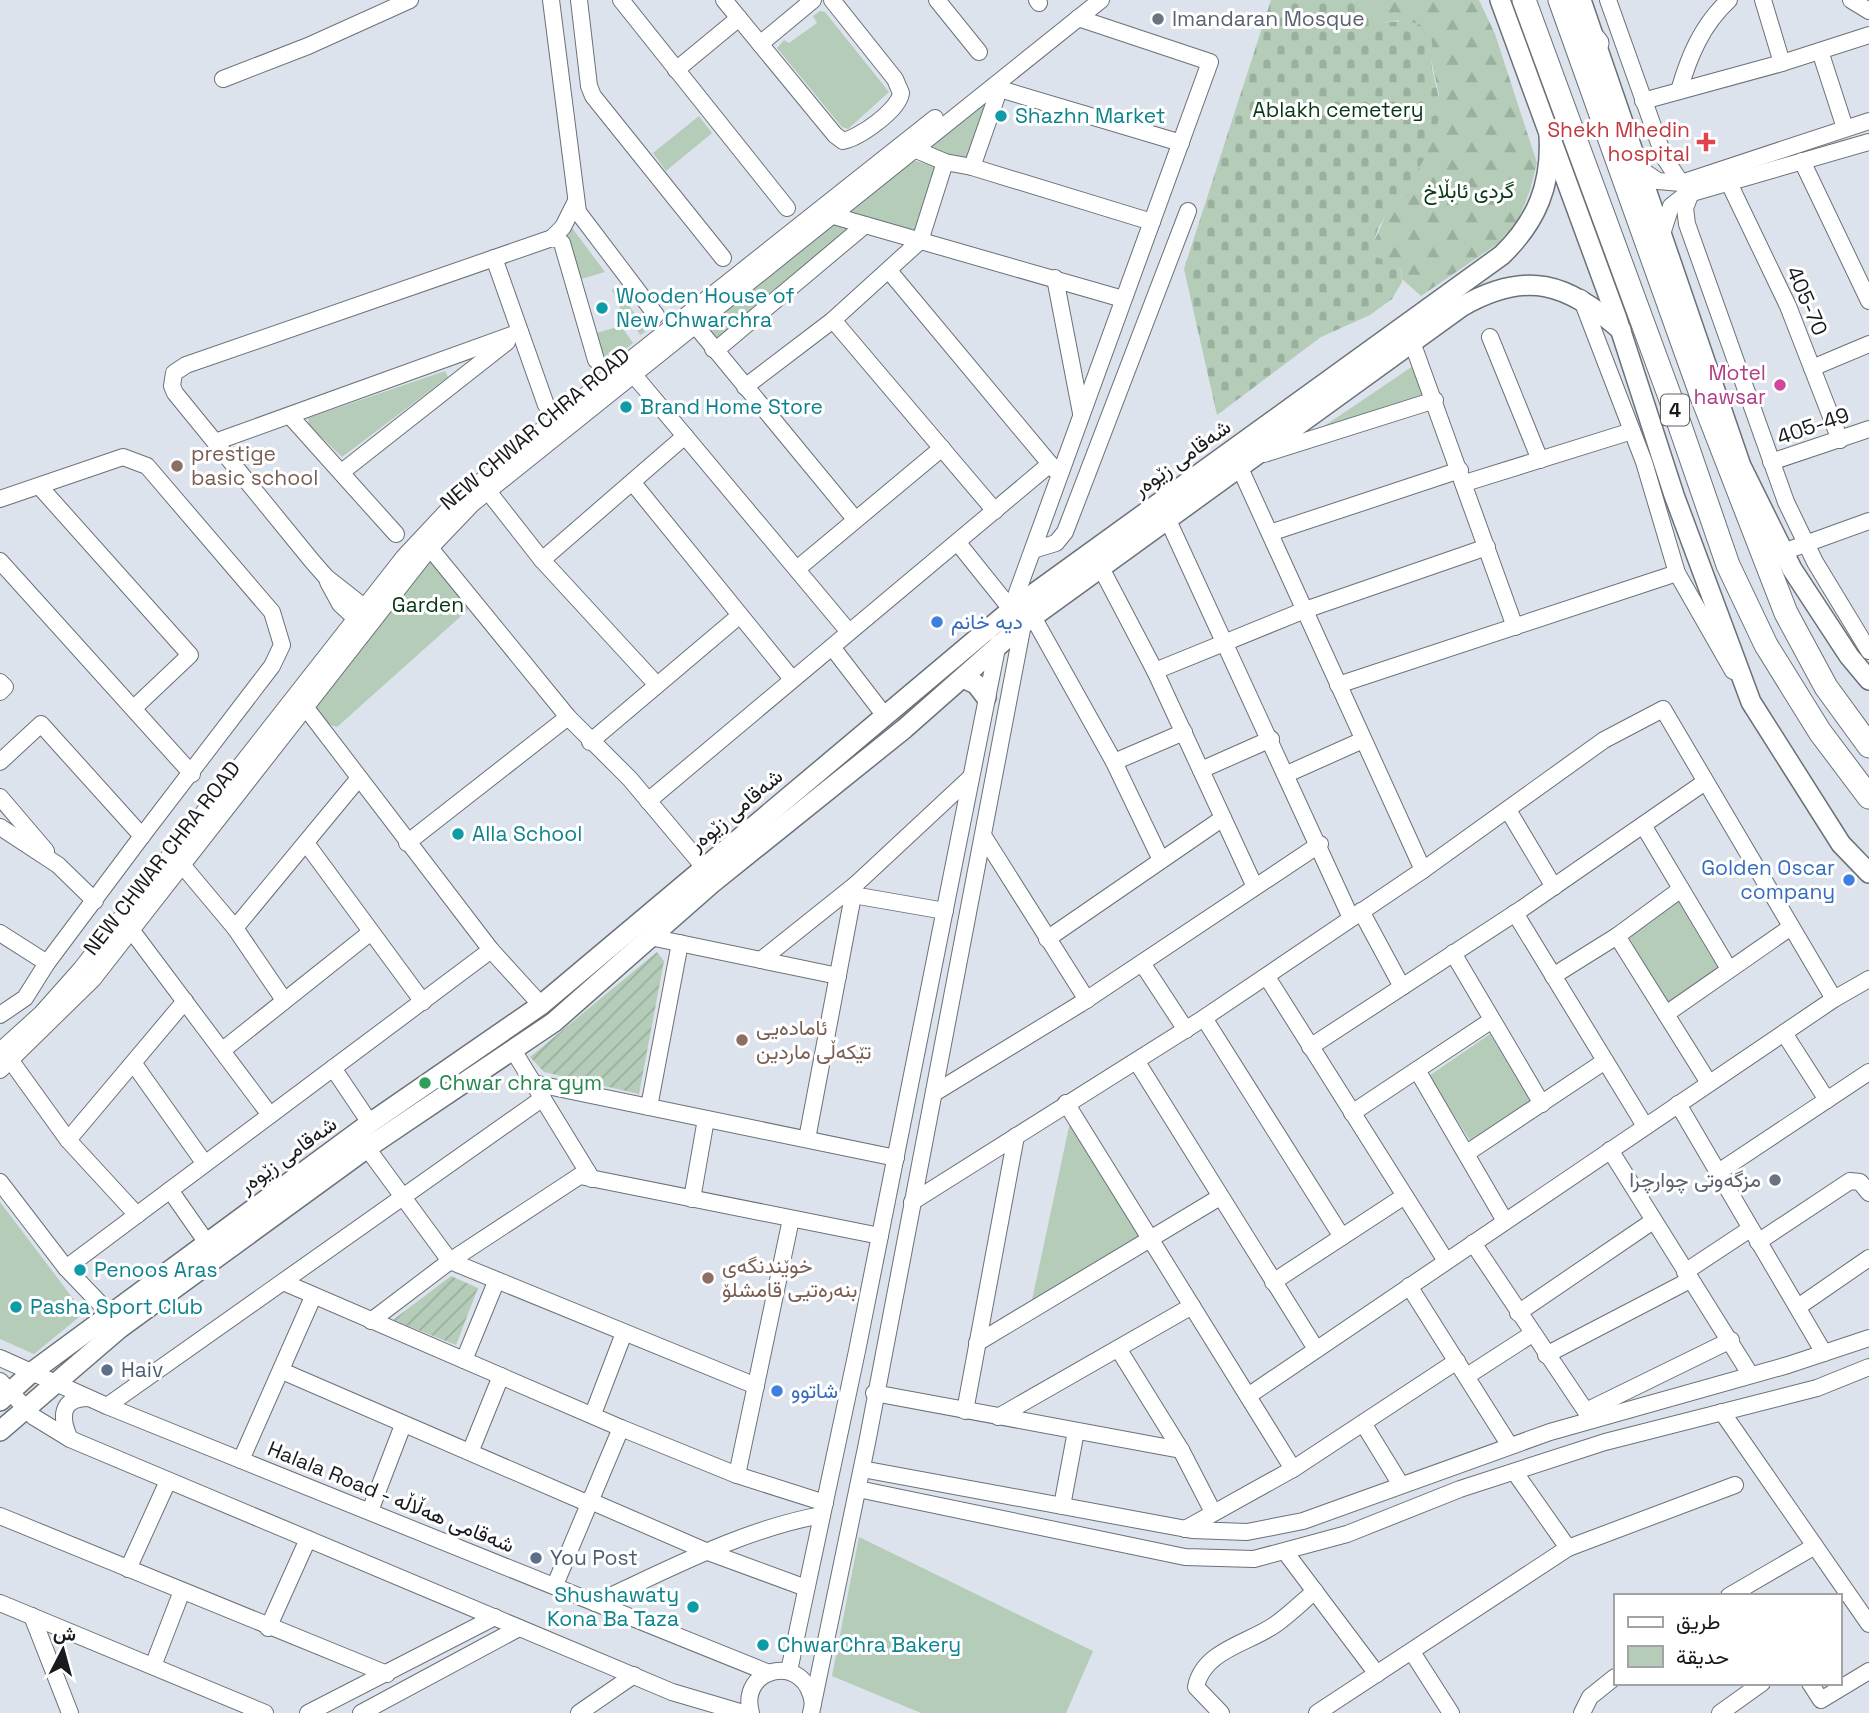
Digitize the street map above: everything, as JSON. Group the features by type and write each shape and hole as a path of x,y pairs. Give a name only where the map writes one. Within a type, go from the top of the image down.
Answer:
{"highway":[{"name":"4","path":"1524,0 1670,397 1728,565 1773,656 1820,732 1869,797"},
{"name":"4","path":"1560,0 1740,498 1786,613 1826,687 1869,746"},
{"path":"1560,0 1597,43"},
{"path":"1740,498 1741,466"}],"main road":[{"path":"1581,0 1741,466 1783,552 1849,656 1869,680"},
{"path":"1500,1 1621,330 1668,508 1751,702 1841,844 1869,873"},
{"name":"شەقامی زێوەر","path":"0,1431 120,1328 367,1148 554,1022 650,937 996,650 1023,617 1350,362 1502,255 1532,221 1542,201 1549,168 1549,135"},
{"name":"شەقامی زێوەر","path":"4,1391 370,1123 541,1005 885,716 1023,617 1100,566 1412,342 1482,295 1516,286 1534,285 1581,298"},
{"path":"1581,298 1621,330"},
{"path":"1350,362 1350,388"},
{"path":"963,678 976,684 986,697"}],"street":[{"path":"223,79 308,46 410,0"},
{"path":"551,0 578,212 656,315"},
{"path":"579,0 589,86 593,96 723,258"},
{"path":"621,0 786,208"},
{"path":"724,0 839,139 860,136 896,105 900,99 900,89 832,0"},
{"path":"760,44 813,0"},
{"path":"937,0 979,52"},
{"name":"NEW CHWAR CHRA ROAD","path":"4,1061 62,1013 128,937 368,631 366,615 404,557 447,511 523,445 1080,9 1101,0"},
{"path":"1608,0 1667,164 1686,188 1685,219 1771,462 1805,542 1869,650"},
{"path":"1763,0 1782,63"},
{"path":"1851,0 1869,11"},
{"path":"1679,91 1688,58 1700,35 1726,1"},
{"path":"811,1713 862,1469 881,1356 936,1092 1007,723 1033,550 1055,470 1081,416 1210,62 1080,9"},
{"name":"NEW CHWAR CHRA ROAD","path":"4,1061 366,615 487,490 834,216 914,149 996,88 1080,9"},
{"path":"676,70 738,18"},
{"path":"1643,101 1782,63 1869,35"},
{"path":"1820,51 1845,128"},
{"path":"972,167 996,88 1181,143"},
{"path":"1662,234 1671,206 1686,188 1869,121"},
{"path":"1640,169 1658,181 1686,188 1729,183 1869,142"},
{"path":"914,149 945,162 972,167 1152,222"},
{"path":"1802,161 1862,266 1869,301"},
{"path":"745,387 833,320 890,272 920,241 945,162"},
{"name":"405-70","path":"1729,183 1788,306 1840,440"},
{"path":"366,615 340,604 326,577 175,393 172,379 179,368 553,237 576,201"},
{"path":"1033,550 1056,543 1065,532 1188,211"},
{"path":"834,216 1124,299"},
{"path":"713,349 722,345 865,225"},
{"path":"553,237 562,243 596,359"},
{"path":"494,258 546,405"},
{"path":"890,272 1055,470"},
{"path":"1055,278 1081,416"},
{"path":"1581,298 1632,431 1668,508 1677,573 1751,702"},
{"path":"833,320 995,511"},
{"path":"695,325 855,519"},
{"path":"215,442 520,332"},
{"path":"343,471 520,332"},
{"path":"1490,337 1540,460"},
{"path":"1412,342 1435,400 1514,627"},
{"path":"1812,368 1869,344"},
{"path":"633,374 849,632"},
{"path":"1423,870 1270,533 1244,462 1435,400"},
{"path":"290,417 343,471 396,534"},
{"name":"405-49","path":"1771,462 1869,429"},
{"path":"1270,533 1462,476 1540,460 1632,431"},
{"path":"542,560 685,436"},
{"path":"797,569 942,448"},
{"path":"0,499 123,457 147,466 272,612 281,633 277,659 47,963 25,998 0,1016"},
{"path":"648,801 995,511 1055,470"},
{"path":"633,483 792,679"},
{"path":"40,487 191,655 135,707"},
{"path":"487,490 542,560 657,685"},
{"path":"1167,518 1320,844 1356,915 1402,987"},
{"path":"1783,552 1869,521"},
{"path":"958,543 1023,617 1114,762 1161,860"},
{"path":"1155,671 1305,610 1487,547"},
{"path":"430,548 568,717 648,801 704,866"},
{"path":"0,561 135,707 192,774"},
{"path":"1100,566 1155,671 1255,887"},
{"path":"1338,685 1677,573"},
{"path":"590,742 739,616"},
{"path":"832,648 885,716"},
{"path":"789,1671 858,1351 996,650"},
{"path":"0,682 5,687 0,692"},
{"path":"306,708 491,950 541,1005"},
{"path":"912,1202 1066,1103 1137,1062 1267,977 1605,740 1663,709 1833,999"},
{"path":"407,843 568,717"},
{"path":"982,719 1007,723"},
{"path":"0,762 41,724 142,836"},
{"path":"1114,762 1184,733"},
{"path":"1201,770 1271,739"},
{"path":"1287,774 1363,740"},
{"path":"761,960 854,890 971,777"},
{"path":"235,928 359,778"},
{"path":"1310,1047 1554,887 1705,782"},
{"path":"0,797 58,865 95,901"},
{"path":"1508,810 1554,887"},
{"path":"1047,939 1223,818"},
{"path":"1643,825 1729,969"},
{"path":"0,827 58,865"},
{"path":"984,837 1087,1000"},
{"path":"306,843 423,1002"},
{"path":"936,1092 1087,1000 1320,844"},
{"path":"183,866 235,928 284,1000"},
{"path":"1553,976 1617,936 1681,889"},
{"path":"854,890 945,911"},
{"path":"807,1139 854,890"},
{"path":"1515,913 1646,1126"},
{"path":"1666,1014 1791,927"},
{"path":"224,1049 371,932"},
{"path":"0,933 47,963"},
{"path":"1617,936 1709,1083"},
{"path":"128,937 224,1049 270,1115"},
{"path":"650,937 838,976"},
{"path":"649,1107 680,943"},
{"path":"65,1268 491,950"},
{"path":"1453,953 1542,1104"},
{"path":"1142,963 1186,1030"},
{"path":"1267,977 1446,1261"},
{"path":"1248,1396 1833,999 1869,979"},
{"path":"68,1140 185,1001"},
{"path":"1204,1018 1342,1237"},
{"path":"1352,1114 1492,1020"},
{"path":"1784,1032 1827,1100"},
{"path":"513,1050 586,1175"},
{"path":"4,1061 68,1140 137,1215"},
{"path":"1467,1153 1605,1061"},
{"path":"1137,1062 1317,1349"},
{"path":"134,1064 205,1164"},
{"path":"333,1068 370,1123"},
{"path":"1417,1070 1505,1221"},
{"path":"1717,1172 1827,1100 1866,1078"},
{"path":"534,1083 896,1158"},
{"path":"107,1406 543,1098"},
{"path":"1066,1103 1293,1469"},
{"path":"1678,1104 1824,1353"},
{"path":"692,1199 706,1119"},
{"path":"965,1411 1016,1136"},
{"path":"367,1148 450,1261 756,1386"},
{"path":"1610,1150 1750,1374"},
{"path":"371,1321 450,1261 586,1175 880,1236"},
{"path":"0,1182 65,1268 110,1314"},
{"path":"1546,1356 1845,1183 1860,1182 1869,1193"},
{"path":"170,1190 207,1243"},
{"path":"977,1343 1220,1197"},
{"path":"1273,1282 1404,1197"},
{"path":"737,1475 791,1219"},
{"path":"1518,1313 1653,1221"},
{"path":"1473,1243 1546,1356 1588,1415"},
{"path":"1798,1307 1869,1258"},
{"path":"283,1282 621,1428 824,1509"},
{"path":"464,1360 496,1282"},
{"path":"1409,1286 1510,1446"},
{"path":"241,1460 313,1297"},
{"path":"998,1417 1192,1306"},
{"path":"593,1414 624,1333"},
{"path":"1467,1376 1532,1334"},
{"path":"1588,1415 1750,1374 1869,1338"},
{"path":"862,1469 1185,1529 1225,1533 1276,1528 1510,1446 1588,1415 1731,1340"},
{"path":"1119,1350 1181,1450 1213,1512"},
{"path":"858,1351 881,1356"},
{"name":"Halala Road - شەقامی هەڵاڵە","path":"0,1357 107,1406 769,1673"},
{"path":"1185,1529 1293,1469 1457,1362"},
{"path":"858,1489 1185,1557 1254,1559 1286,1553 1348,1534 1460,1489 1516,1474 1605,1443 1817,1388 1869,1367"},
{"path":"282,1371 403,1425 471,1450 708,1552 806,1588"},
{"path":"471,1450 501,1376"},
{"path":"4,1391 69,1439 691,1699 743,1713"},
{"path":"874,1393 1181,1450"},
{"path":"69,1439 62,1423 62,1412 68,1403 77,1398 88,1398"},
{"path":"1722,1412 1869,1624"},
{"path":"1363,1423 1401,1485"},
{"path":"370,1511 403,1425"},
{"path":"555,1585 621,1428"},
{"path":"1062,1506 1076,1431"},
{"path":"1448,1467 1460,1489"},
{"path":"1516,1474 1568,1548"},
{"path":"128,1569 168,1481"},
{"path":"1317,1713 1341,1707 1377,1674 1568,1548 1735,1485"},
{"path":"595,1603 708,1552 824,1509"},
{"path":"0,1516 268,1628 387,1674"},
{"path":"268,1628 308,1539"},
{"path":"1752,1589 1815,1546"},
{"path":"1286,1553 1377,1674"},
{"path":"153,1666 182,1591"},
{"path":"1221,1713 1196,1687 1198,1678 1208,1664 1276,1624 1315,1591"},
{"path":"0,1603 265,1713"},
{"path":"32,1616 70,1713"},
{"path":"308,1713 495,1617"},
{"path":"361,1713 519,1628"},
{"path":"1412,1652 1451,1713"},
{"path":"751,1713 751,1690 769,1673 789,1671 809,1687 811,1713"},
{"path":"1811,1685 1821,1700 1869,1671"},
{"path":"579,1713 634,1675"},
{"path":"1582,1713 1590,1697 1614,1678"},
{"path":"1720,1713 1759,1685"}],"green space":[{"name":"Ablakh cemetery","path":"1271,0 1352,0 1383,23 1405,21 1425,28 1432,42 1431,58 1439,117 1434,137 1421,165 1383,221 1376,236 1375,257 1392,262 1401,271 1402,282 1392,299 1370,315 1321,337 1217,415 1184,269"},
{"name":"گردی ئابڵاخ","path":"1352,0 1479,0 1495,34 1537,163 1518,220 1497,244 1421,296 1402,279 1401,270 1375,257 1373,244 1389,208 1403,195 1439,95 1431,59 1398,20 1383,23"},
{"path":"820,11 825,12 889,92 848,129 842,127 777,48 784,40 789,43 817,23 813,16"},
{"path":"980,103 986,104 969,160 930,152 929,146"},
{"path":"699,116 712,133 666,171 653,153"},
{"path":"912,160 935,166 918,231 847,212"},
{"path":"830,224 852,230 717,342 705,325"},
{"path":"572,228 605,272 578,280 564,236"},
{"path":"614,287 640,320 645,332 640,335 633,324 626,321 612,290"},
{"path":"621,326 633,343 606,365 596,333"},
{"path":"1416,364 1426,394 1314,433"},
{"path":"445,371 448,377 342,457 309,425 308,418"},
{"name":"Garden","path":"429,557 470,608 337,727 330,725 311,705"},
{"path":"1678,901 1718,968 1668,1003 1629,938"},
{"path":"657,952 664,961 639,1094 544,1072 530,1057"},
{"path":"1490,1034 1530,1101 1471,1142 1429,1076"},
{"path":"1070,1122 1141,1236 1031,1305"},
{"path":"0,1202 84,1313 34,1354 0,1339"},
{"path":"451,1276 478,1288 456,1345 393,1320"},
{"path":"859,1537 1093,1651 1066,1713 921,1713 832,1676"}],"place":[{"name":"Imandaran Mosque","path":"1158,19"},
{"name":"Shazhn Market","path":"1001,116"},
{"name":"Shekh Mhedin hospital","path":"1706,142"},
{"name":"Wooden House of New Chwarchra","path":"602,308"},
{"name":"Motel hawsar","path":"1780,385"},
{"name":"Brand Home Store","path":"626,407"},
{"name":"prestige basic school","path":"177,466"},
{"name":"دیە خانم","path":"937,622"},
{"name":"Alla School","path":"458,834"},
{"name":"Golden Oscar company","path":"1849,880"},
{"name":"ئامادەیی تێکەڵی ماردین","path":"742,1040"},
{"name":"Chwar chra gym","path":"425,1083"},
{"name":"مزگەوتی چوارچرا","path":"1775,1180"},
{"name":"Penoos Aras","path":"80,1270"},
{"name":"خوێندنگەی بنەرەتیی قامشلۆ","path":"708,1278"},
{"name":"Pasha Sport Club","path":"16,1307"},
{"name":"Haiv","path":"107,1370"},
{"name":"شاتوو","path":"777,1391"},
{"name":"You Post","path":"536,1558"},
{"name":"Shushawaty Kona Ba Taza","path":"693,1607"},
{"name":"ChwarChra Bakery","path":"763,1645"}]}
